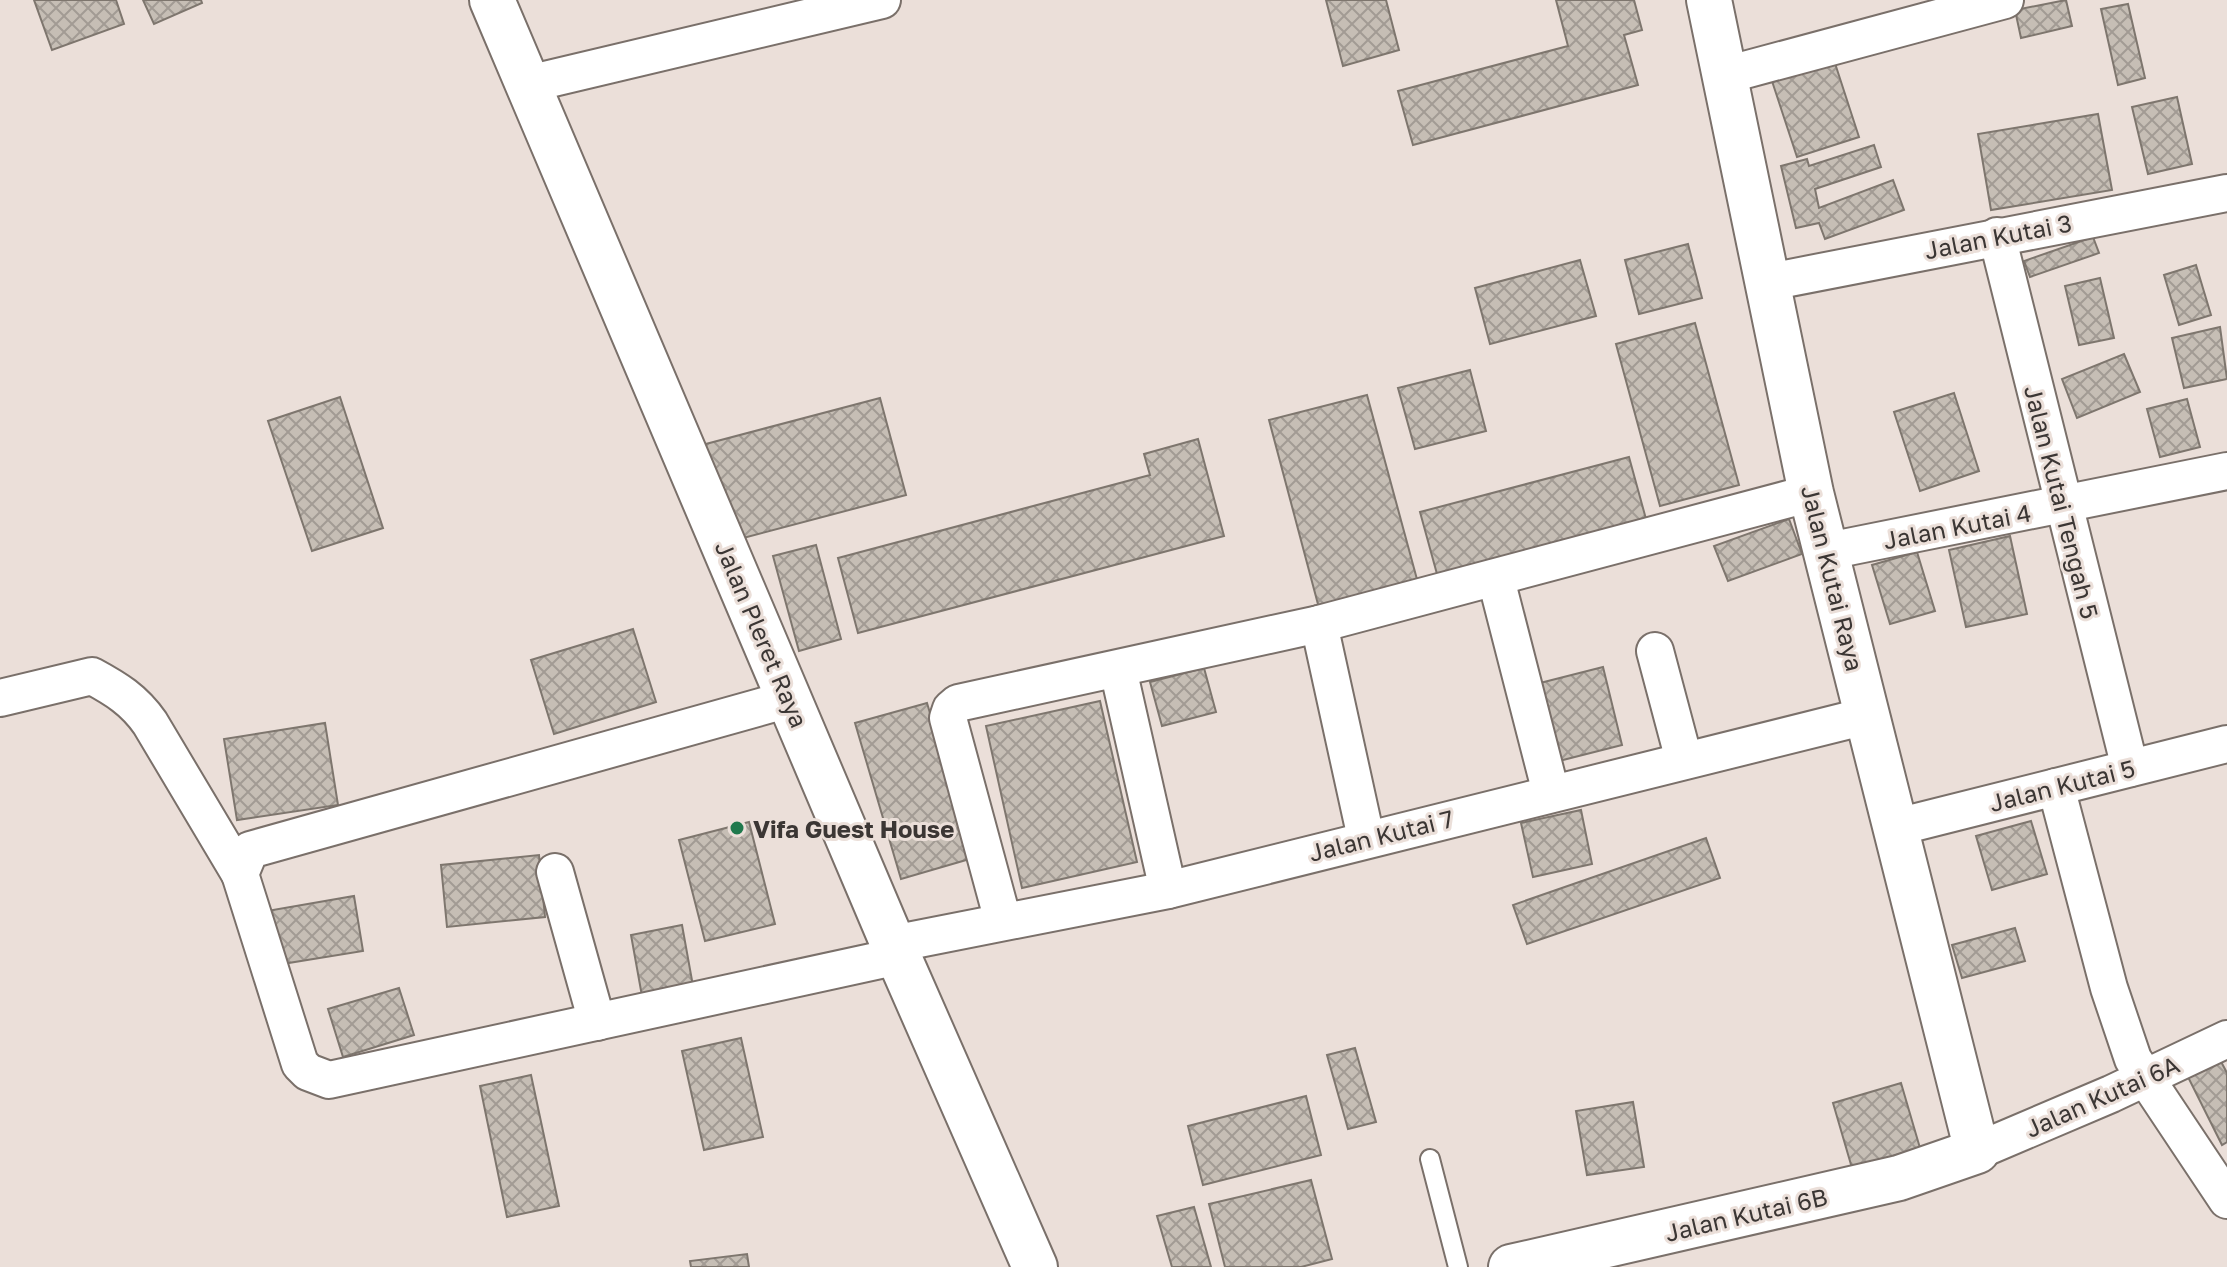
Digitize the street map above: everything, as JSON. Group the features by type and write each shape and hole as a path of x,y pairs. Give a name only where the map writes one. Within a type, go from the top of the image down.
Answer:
{"street":[{"name":"Jalan Pleret Raya","path":"492,0 896,950 1035,1267"},
{"path":"528,84 882,0"},
{"name":"Jalan Kutai Raya","path":"1709,0 1811,493 1977,1151"},
{"path":"1726,75 2005,0"},
{"name":"Jalan Kutai 3","path":"1769,282 2227,193"},
{"name":"Jalan Kutai Tengah 5","path":"1997,236 2062,507 2130,768"},
{"name":"Jalan Kutai 4","path":"1828,551 2062,507 2227,471"},
{"path":"1003,921 948,718 951,709 958,703 1319,624 1811,493"},
{"path":"1496,579 1551,793"},
{"path":"1319,624 1366,838"},
{"path":"1655,651 1684,760"},
{"path":"1118,669 1168,890"},
{"path":"0,698 92,676 138,705 240,874"},
{"path":"240,874 250,850 789,699"},
{"name":"Jalan Kutai 7","path":"240,874 300,1064 308,1072 329,1080 597,1022 1003,921 1168,890 1366,838 1866,716"},
{"name":"Jalan Kutai 5","path":"1897,827 2227,744"},
{"path":"2056,787 2109,988 2133,1059 2227,1200"},
{"path":"555,872 597,1022"},
{"name":"Jalan Kutai 6A","path":"1977,1151 2227,1039"},
{"name":"Jalan Kutai 6B","path":"1511,1267 1853,1190 1977,1151"}],"lane":[{"path":"1430,1159 1458,1267"}],"building":[{"path":"34,0 116,0 124,24 52,50"},
{"path":"143,0 201,0 202,3 154,24"},
{"path":"1326,0 1386,0 1399,50 1343,66"},
{"path":"1556,0 1634,0 1642,30 1624,35 1638,85 1413,145 1398,91 1568,46"},
{"path":"2066,0 2072,26 2021,38 2015,10"},
{"path":"2128,4 2145,78 2118,85 2101,9"},
{"path":"1831,51 1859,137 1797,157 1769,72"},
{"path":"2177,97 2192,164 2148,174 2132,107"},
{"path":"2098,114 2112,190 1991,210 1978,134"},
{"path":"1874,145 1881,167 1815,189 1819,208 1893,180 1904,210 1825,239 1819,223 1796,228 1781,166 1807,159 1809,166"},
{"path":"2093,237 2099,253 2030,277 2024,261"},
{"path":"1688,244 1702,298 1639,314 1625,260"},
{"path":"1580,260 1596,316 1490,344 1475,288"},
{"path":"2196,265 2211,315 2179,325 2164,275"},
{"path":"2100,278 2114,338 2079,345 2065,286"},
{"path":"1695,323 1739,485 1660,506 1616,344"},
{"path":"2220,327 2227,379 2184,388 2172,338"},
{"path":"2124,354 2140,392 2077,418 2062,379"},
{"path":"1470,370 1486,431 1415,449 1398,388"},
{"path":"1954,393 1979,471 1920,491 1894,412"},
{"path":"1367,395 1418,583 1319,608 1269,420"},
{"path":"340,397 383,528 312,551 268,421"},
{"path":"880,398 906,495 728,542 702,445"},
{"path":"2187,399 2200,447 2160,457 2147,409"},
{"path":"1198,439 1224,536 858,633 838,558 1150,475 1144,454"},
{"path":"1629,457 1646,519 1437,574 1420,512"},
{"path":"1789,519 1802,554 1728,581 1714,546"},
{"path":"2010,536 2027,614 1966,627 1949,550"},
{"path":"816,545 841,639 799,651 773,556"},
{"path":"1917,552 1935,611 1890,624 1872,565"},
{"path":"633,629 656,702 554,734 531,660"},
{"path":"1603,667 1622,745 1559,761 1540,683"},
{"path":"1204,668 1216,712 1162,726 1150,682"},
{"path":"1100,701 1137,862 1022,888 986,726"},
{"path":"927,703 973,858 901,879 855,723"},
{"path":"325,723 338,805 237,820 224,739"},
{"path":"1581,810 1592,864 1533,877 1521,823"},
{"path":"2031,821 2047,874 1992,890 1976,836"},
{"path":"749,822 775,924 705,941 679,840"},
{"path":"1706,838 1720,878 1527,944 1513,905"},
{"path":"539,855 545,917 447,927 441,865"},
{"path":"354,896 363,951 276,965 267,911"},
{"path":"682,925 693,986 642,996 631,935"},
{"path":"2015,928 2025,961 1962,978 1952,945"},
{"path":"399,988 414,1035 343,1057 328,1009"},
{"path":"741,1038 763,1137 704,1150 682,1051"},
{"path":"1355,1048 1376,1122 1348,1129 1327,1055"},
{"path":"2217,1054 2227,1073 2227,1142 2222,1145 2185,1071"},
{"path":"531,1075 559,1206 507,1217 480,1086"},
{"path":"1901,1083 1920,1148 1852,1168 1833,1103"},
{"path":"1306,1096 1321,1155 1203,1185 1188,1126"},
{"path":"1633,1102 1644,1167 1587,1175 1576,1111"},
{"path":"1311,1180 1332,1259 1301,1267 1225,1267 1209,1204"},
{"path":"1194,1207 1211,1267 1172,1267 1157,1216"},
{"path":"747,1254 749,1267 691,1267 690,1261"}],"place":[{"name":"Vifa Guest House","path":"737,828"}]}
